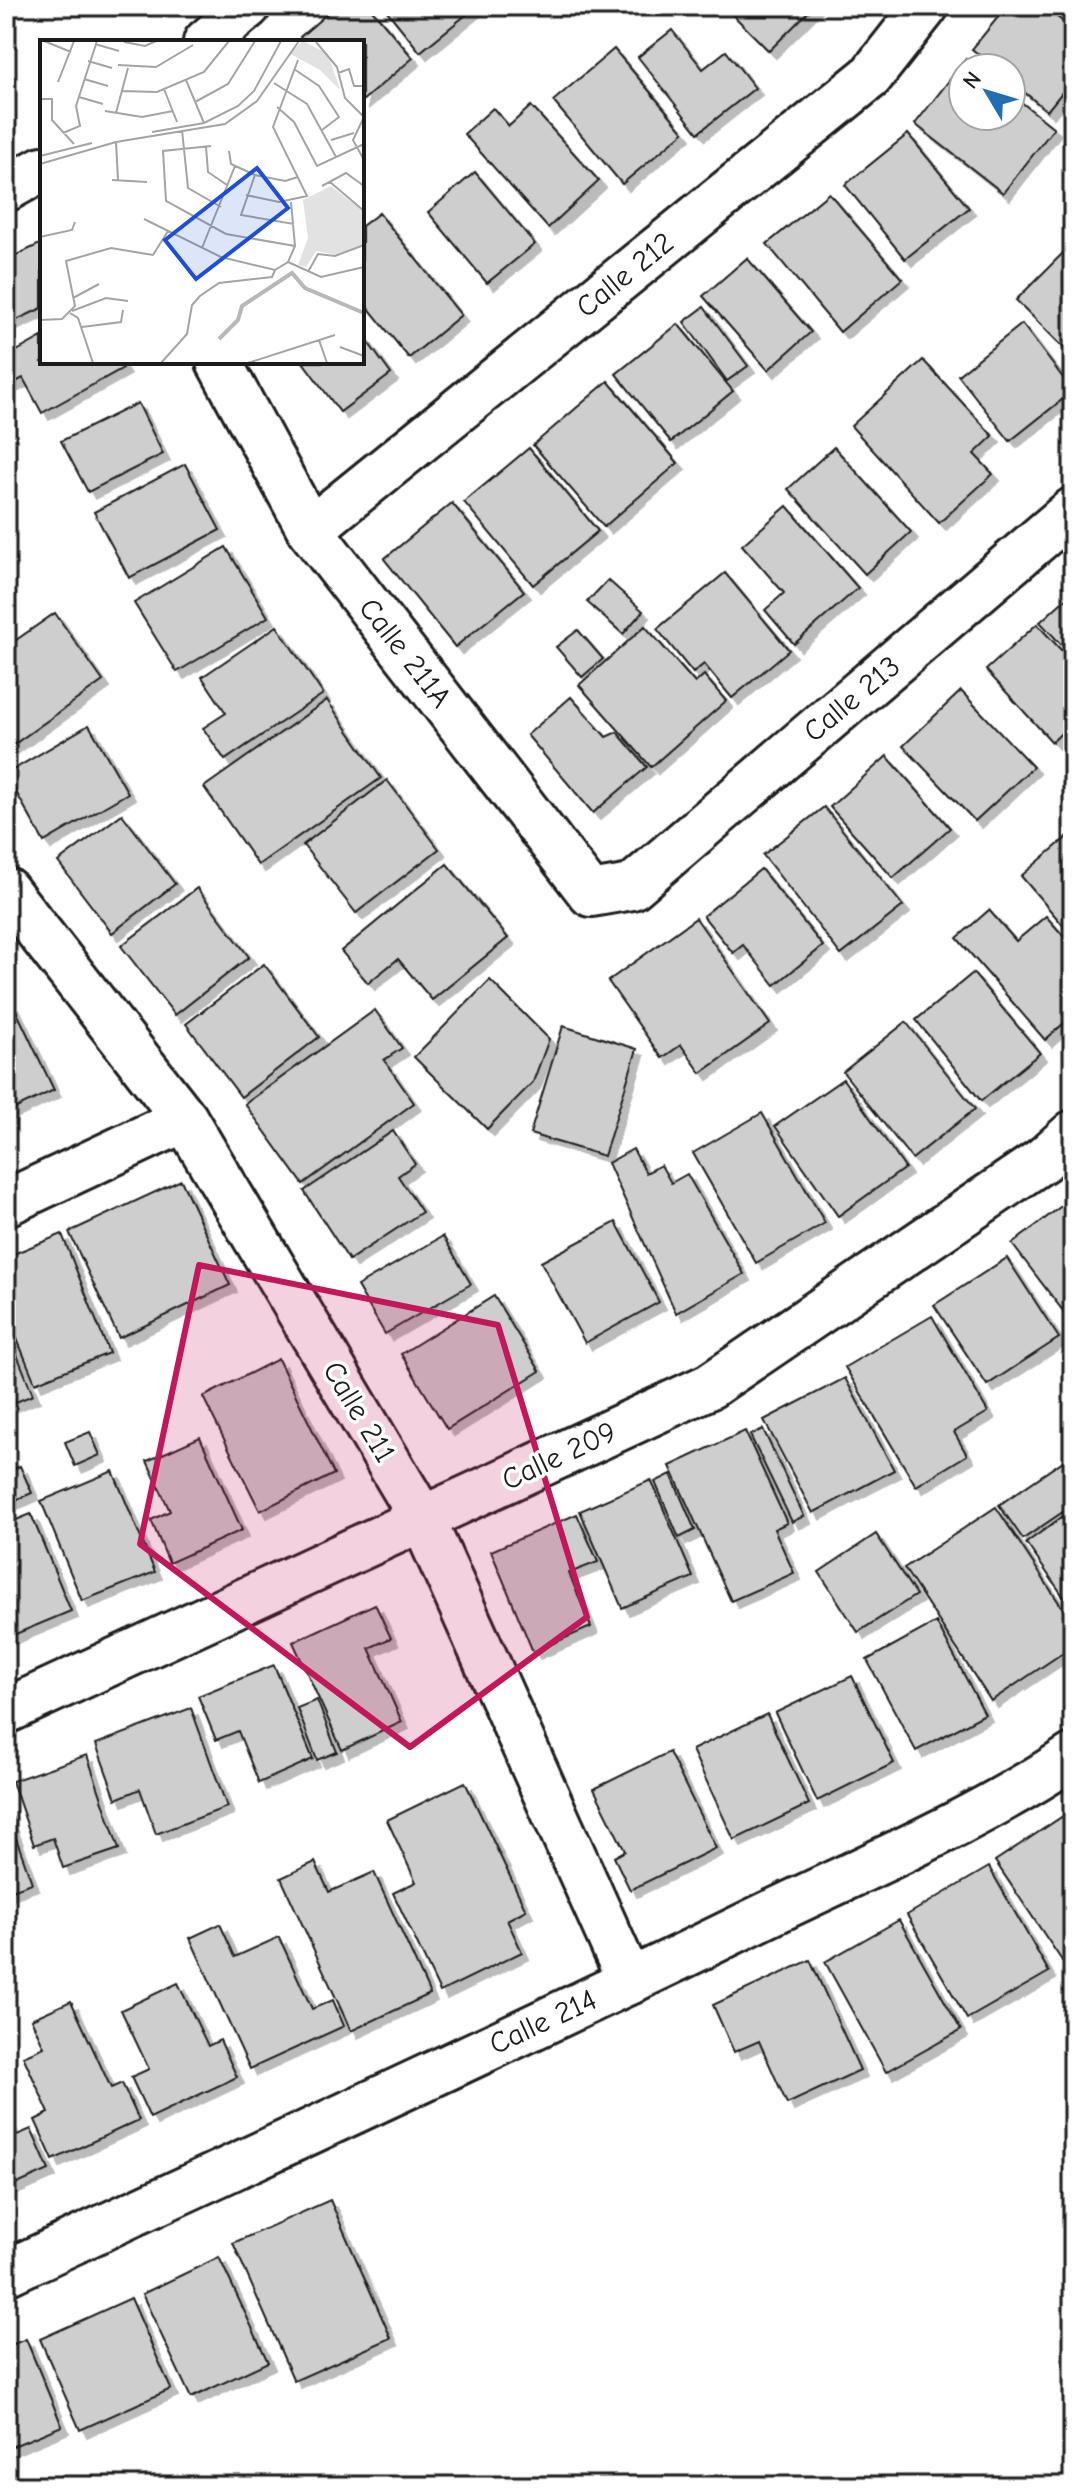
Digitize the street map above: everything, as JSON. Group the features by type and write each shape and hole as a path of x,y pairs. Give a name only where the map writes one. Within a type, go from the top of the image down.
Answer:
{"street":[{"path":"208,40 248,6"},
{"name":"Calle 212","path":"310,530 870,77 926,6"},
{"path":"6,189 40,170"},
{"name":"Calle 211A","path":"220,364 310,530 591,894 632,887"},
{"name":"Calle 213","path":"632,887 1073,510"},
{"name":"Calle 211","path":"6,890 185,1119 423,1520 630,1982"},
{"path":"6,1203 185,1119"},
{"name":"Calle 209","path":"6,1711 710,1386 1044,1159 1073,1133"},
{"name":"Calle 214","path":"6,2273 630,1982 1040,1778 1073,1756"}],"highlighted area":[{"path":"199,1265 498,1325 587,1617 410,1747 140,1544"}],"building":[{"path":"336,6 369,6 413,58 364,99 364,40 302,40 300,37"},
{"path":"383,6 477,6 420,52"},
{"path":"724,6 814,6 769,51"},
{"path":"1007,6 1044,6 1073,30 1073,79 1047,111 1027,94 1027,52 976,52 972,49"},
{"path":"672,30 703,69 726,51 755,88 698,133 638,57"},
{"path":"614,49 684,132 622,184 553,101"},
{"path":"947,83 947,132 1027,132 1027,107 1054,128 1003,193 915,124"},
{"path":"531,106 599,181 548,228 464,134 493,108 509,126"},
{"path":"908,134 969,208 905,259 845,185"},
{"path":"475,172 535,244 487,283 428,212"},
{"path":"829,193 902,279 840,332 767,244"},
{"path":"379,213 461,315 409,358 364,302 364,224"},
{"path":"1073,243 1073,357 1016,300"},
{"path":"40,244 40,309 6,325 6,260"},
{"path":"747,258 811,332 768,370 703,296"},
{"path":"704,307 748,366 727,381 684,322"},
{"path":"678,324 733,391 671,442 616,374"},
{"path":"1022,324 1073,391 1010,441 958,375"},
{"path":"364,337 391,374 340,412 304,364 364,364"},
{"path":"40,338 40,364 121,364 123,368 42,413 23,378 6,387 6,357"},
{"path":"923,360 993,436 974,454 993,474 939,523 851,426"},
{"path":"608,381 678,463 604,527 533,445"},
{"path":"138,403 163,454 88,492 61,441"},
{"path":"834,447 911,532 865,574 788,489"},
{"path":"529,448 598,531 533,585 464,502"},
{"path":"185,464 220,530 129,578 94,512"},
{"path":"452,503 524,591 455,647 384,559"},
{"path":"787,506 858,588 794,644 765,610 784,593 742,545"},
{"path":"226,547 268,617 177,672 134,603"},
{"path":"725,573 789,650 732,698 704,664 693,673 657,629"},
{"path":"608,580 643,611 623,634 587,602"},
{"path":"1073,592 1073,657 1040,622"},
{"path":"55,613 103,681 6,750 6,647"},
{"path":"1037,624 1073,663 1073,722 1052,742 986,670"},
{"path":"277,626 323,694 225,760 203,728 226,713 202,677"},
{"path":"645,626 695,683 704,675 726,701 651,767 579,685"},
{"path":"578,630 603,659 582,677 556,647"},
{"path":"961,691 1033,767 975,821 903,746"},
{"path":"571,697 606,737 617,732 647,767 593,813 527,735"},
{"path":"327,700 381,778 258,865 204,787"},
{"path":"89,725 128,793 44,842 6,774"},
{"path":"887,756 950,828 893,878 830,807"},
{"path":"387,780 439,849 356,913 303,845"},
{"path":"824,807 903,906 841,955 763,855"},
{"path":"122,814 175,884 112,933 58,862"},
{"path":"1073,832 1073,937 1021,876"},
{"path":"447,864 508,938 432,1000 398,959 368,983 341,951"},
{"path":"761,869 823,946 775,985 743,945 733,953 703,916"},
{"path":"197,888 249,957 175,1015 121,946"},
{"path":"989,910 1016,941 1046,916 1073,947 1073,1015 1045,1040 957,938"},
{"path":"696,918 770,1024 701,1073 681,1045 662,1058 608,981"},
{"path":"264,964 319,1037 241,1097 186,1024"},
{"path":"973,973 1040,1053 981,1101 916,1020"},
{"path":"490,980 549,1039 533,1082 487,1129 414,1057"},
{"path":"12,1002 54,1090 6,1113 6,1005"},
{"path":"375,1010 402,1048 384,1060 414,1103 303,1184 245,1104"},
{"path":"906,1022 975,1109 912,1159 843,1072"},
{"path":"563,1026 637,1049 604,1156 530,1134"},
{"path":"843,1079 905,1168 838,1216 775,1126"},
{"path":"762,1113 825,1223 756,1263 693,1153"},
{"path":"393,1131 415,1164 398,1176 422,1212 349,1260 304,1191"},
{"path":"633,1149 646,1173 661,1165 671,1183 687,1174 744,1274 676,1313 608,1163"},
{"path":"181,1180 230,1285 119,1338 69,1232"},
{"path":"1073,1197 1073,1324 1012,1244"},
{"path":"616,1222 659,1302 585,1343 541,1262"},
{"path":"62,1234 109,1353 35,1383 6,1312 6,1257"},
{"path":"443,1236 471,1284 385,1334 357,1286"},
{"path":"1007,1258 1059,1338 987,1385 934,1305"},
{"path":"494,1296 540,1371 447,1429 401,1354"},
{"path":"932,1316 988,1412 954,1432 967,1455 916,1486 845,1367"},
{"path":"6,1327 33,1395 6,1406"},
{"path":"278,1359 334,1474 260,1511 203,1397"},
{"path":"845,1378 894,1470 813,1513 764,1420"},
{"path":"763,1429 804,1516 792,1522 750,1435"},
{"path":"745,1431 787,1523 774,1529 794,1573 731,1601 670,1466"},
{"path":"90,1432 100,1455 75,1466 65,1442"},
{"path":"200,1437 242,1530 169,1563 151,1520 170,1511 147,1461"},
{"path":"1069,1457 1073,1463 1073,1505 1023,1539 999,1505"},
{"path":"20,1466 32,1493 6,1504 6,1472"},
{"path":"113,1471 155,1572 82,1601 41,1501"},
{"path":"671,1474 695,1530 679,1538 655,1482"},
{"path":"651,1480 693,1577 622,1608 580,1511"},
{"path":"996,1507 1073,1624 1073,1646 991,1701 904,1568"},
{"path":"1073,1509 1073,1610 1026,1543"},
{"path":"31,1514 71,1611 6,1638 6,1524"},
{"path":"577,1514 598,1562 569,1573 591,1627 533,1652 491,1551"},
{"path":"876,1534 916,1595 858,1632 819,1572"},
{"path":"375,1604 391,1638 369,1648 402,1722 342,1750 293,1642"},
{"path":"936,1622 985,1714 916,1751 867,1660"},
{"path":"274,1665 313,1759 259,1783 238,1731 216,1740 198,1696"},
{"path":"852,1676 894,1763 817,1801 775,1713"},
{"path":"317,1700 337,1752 317,1760 297,1708"},
{"path":"191,1708 227,1807 156,1834 140,1789 116,1799 96,1744"},
{"path":"767,1714 809,1804 734,1840 692,1750"},
{"path":"669,1752 716,1848 630,1890 614,1857 625,1851 594,1789"},
{"path":"87,1755 119,1849 63,1868 53,1838 34,1845 12,1781"},
{"path":"465,1782 526,1910 507,1920 522,1952 440,1992 393,1893 416,1882 387,1820"},
{"path":"6,1810 32,1883 6,1892"},
{"path":"1063,1816 1073,1832 1073,1977 995,1861"},
{"path":"315,1862 329,1892 374,1872 430,1994 351,2031 281,1878"},
{"path":"989,1867 1049,1972 967,2019 907,1915"},
{"path":"899,1920 961,2030 886,2072 825,1962"},
{"path":"220,1924 235,1957 279,1937 312,2009 333,2000 344,2026 250,2069 190,1938"},
{"path":"810,1960 860,2070 787,2104 759,2041 734,2052 713,2005"},
{"path":"178,1983 208,2046 220,2040 237,2077 150,2118 131,2077 149,2069 121,2010"},
{"path":"71,2001 111,2088 122,2083 139,2120 53,2160 35,2120 49,2113 23,2056 44,2047 31,2019"},
{"path":"6,2115 15,2136 31,2129 49,2170 6,2189"},
{"path":"330,2200 391,2338 294,2381 233,2243"},
{"path":"219,2257 268,2362 191,2398 142,2294"},
{"path":"131,2298 171,2389 80,2430 40,2339"},
{"path":"26,2339 62,2426 6,2449 6,2347"}]}
